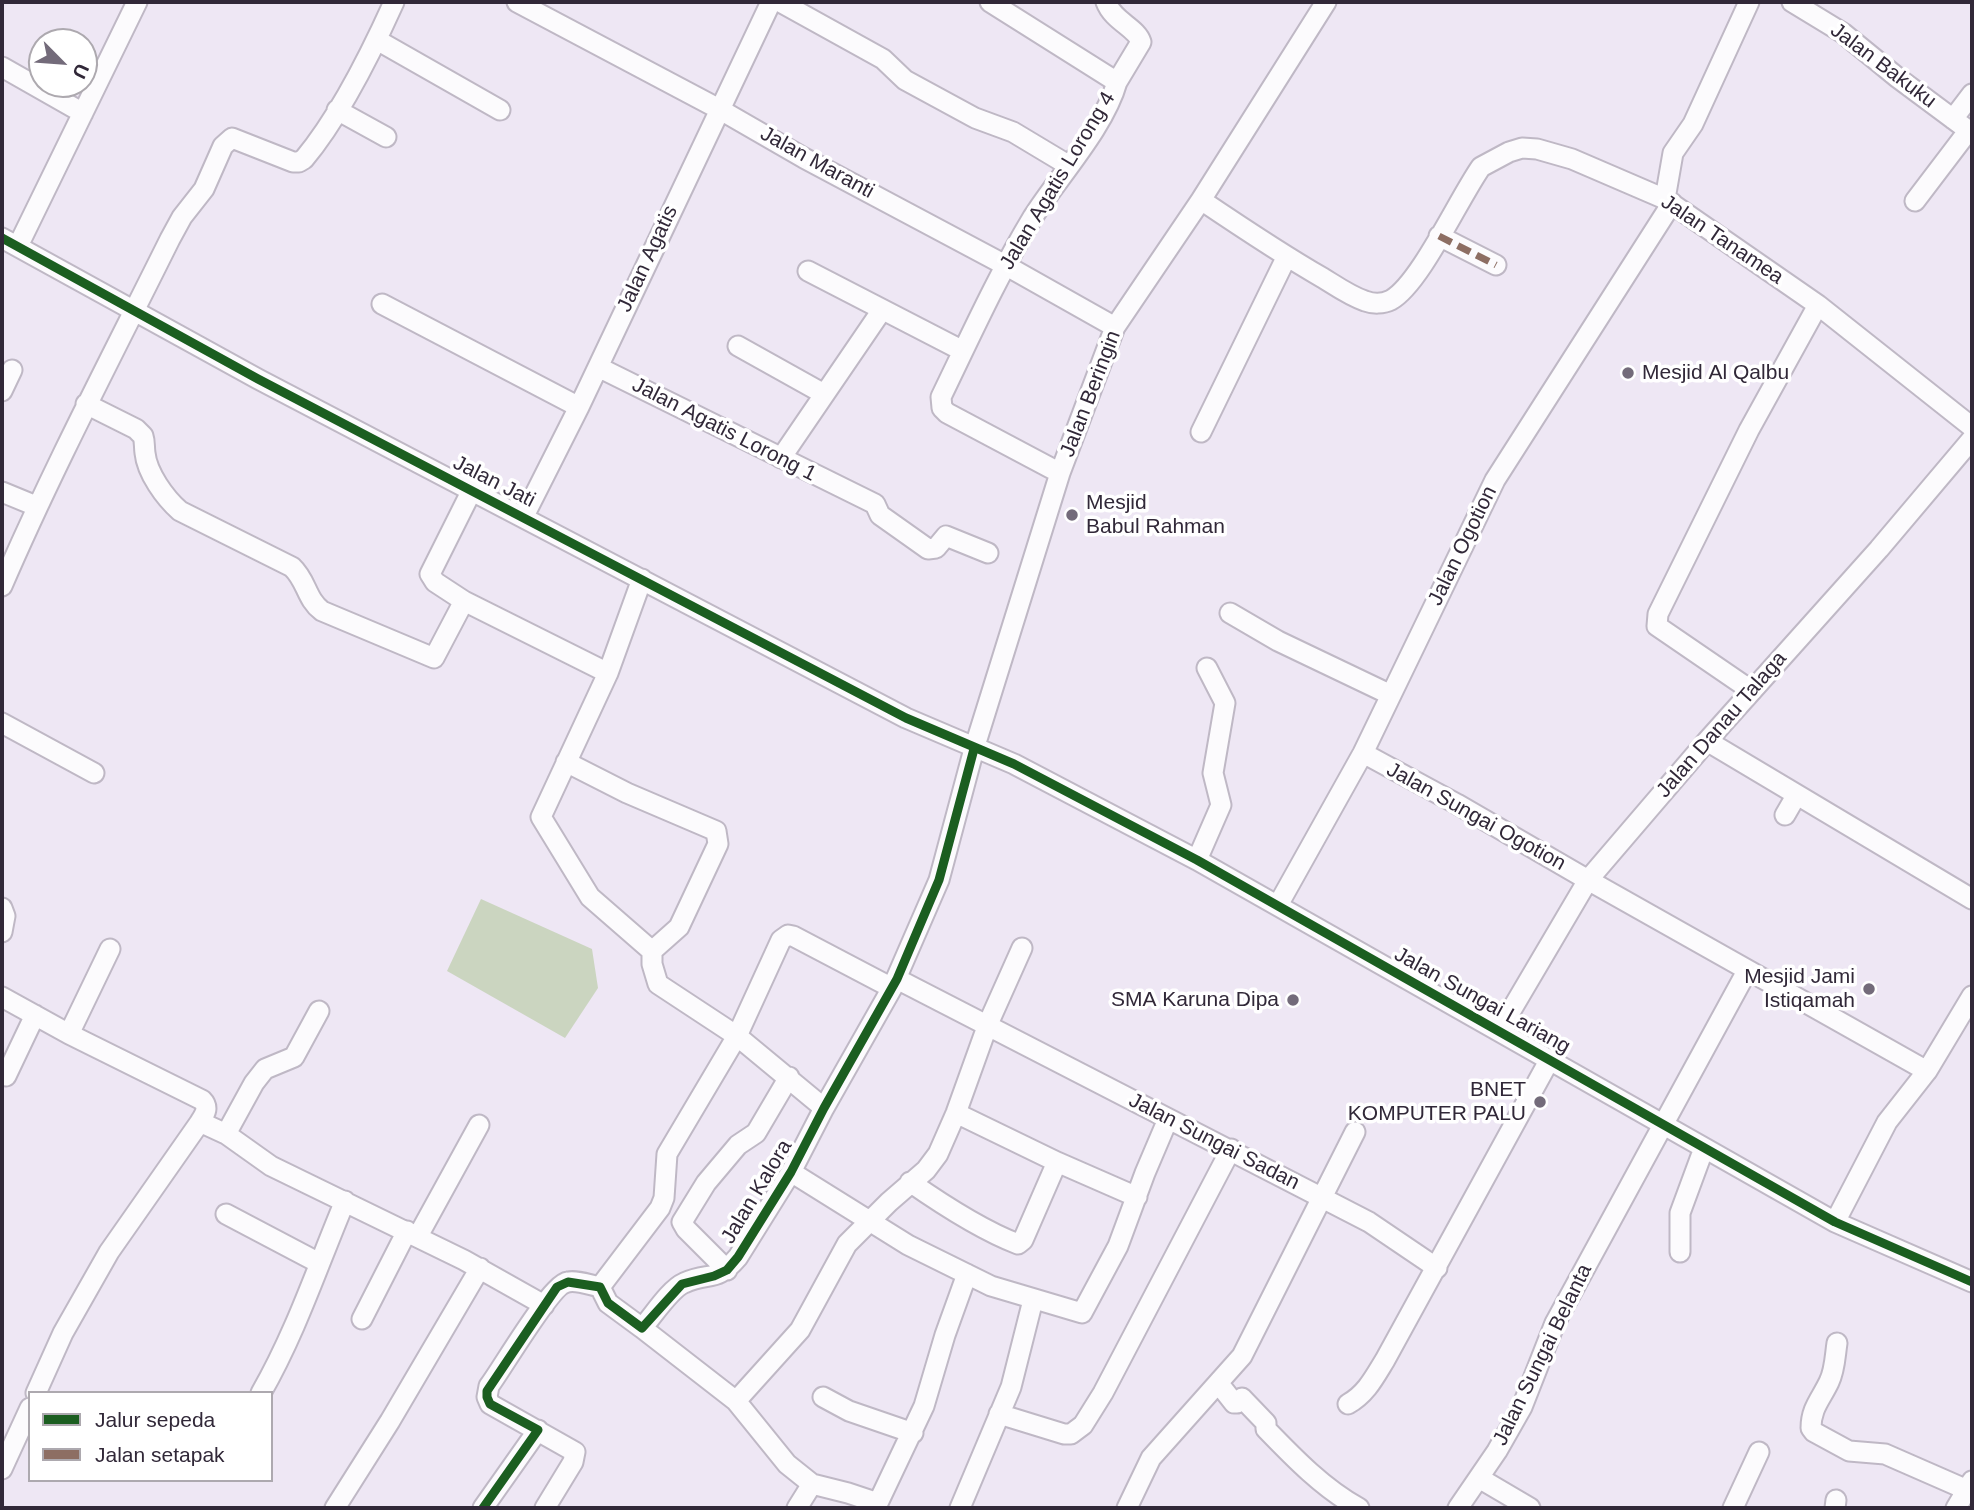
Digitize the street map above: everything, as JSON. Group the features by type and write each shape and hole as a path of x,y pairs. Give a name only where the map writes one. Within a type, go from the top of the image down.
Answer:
{"street":[{"path":"2,586 36,506 86,404 170,239 204,190 223,146 228,140 237,139 292,162 299,162 313,149 337,110 377,40 394,2"},
{"name":"Jalan Maranti","path":"517,2 719,109 1115,327"},
{"name":"Jalan Agatis","path":"524,516 579,407 771,2"},
{"path":"780,2 883,60 905,80 975,118 1013,132 1068,166"},
{"path":"1106,2 1125,27 1138,34 1141,42 1117,82"},
{"name":"Jalan Beringin","path":"974,749 1060,473 1115,327 1201,200 1326,2"},
{"path":"1669,201 1674,153 1693,124 1749,2"},
{"name":"Jalan Bakuku","path":"1792,2 1843,33 1965,127"},
{"path":"10,242 83,113 134,3"},
{"name":"Jalan Agatis Lorong 4","path":"999,4 1117,82 1108,107 1034,216 1005,265 941,397 942,408 1060,473"},
{"path":"377,40 500,110"},
{"path":"2,66 83,113"},
{"path":"1915,201 1965,127 1972,94"},
{"path":"337,110 386,137"},
{"name":"Jalan Tanamea","path":"1201,200 1286,258 1366,301 1385,303 1402,290 1481,167 1522,148 1537,149 1572,159 1669,201 1818,305 1972,427"},
{"name":"Jalan Ogotion","path":"1278,905 1363,753 1494,480 1669,201"},
{"path":"1439,236 1496,265"},
{"name":"Jalan Jati","path":"10,242 258,379 906,718 974,749"},
{"path":"1201,432 1286,258"},
{"path":"808,271 963,351"},
{"path":"382,304 579,407"},
{"path":"1752,691 1657,626 1658,614 1749,430 1818,305"},
{"path":"781,458 882,310"},
{"path":"738,346 824,394"},
{"name":"Jalan Agatis Lorong 1","path":"598,367 877,506 880,515 928,549 936,548 946,536 988,553"},
{"path":"2,391 12,370"},
{"path":"86,404 136,429 143,436 145,452 154,476 167,498 180,511 292,568 305,584 309,598 322,611 434,658 464,601"},
{"name":"Jalan Danau Talaga","path":"1499,1031 1588,880 1972,439"},
{"path":"472,490 430,574 435,582 464,601 608,673"},
{"path":"2,492 36,506"},
{"path":"642,579 608,673 541,817 590,897 652,951"},
{"path":"1230,614 1278,641 1391,695"},
{"path":"1197,860 1221,805 1213,773 1225,703 1207,668"},
{"path":"2,723 94,773"},
{"path":"1707,741 1972,899"},
{"name":"Jalan Sungai Lariang","path":"974,749 1014,764 1197,860 1835,1222 1972,1282"},
{"name":"Jalan Kalora","path":"642,1328 682,1284 714,1276 727,1269 738,1257 791,1172 824,1108 895,984 939,880 974,749"},
{"name":"Jalan Sungai Ogotion","path":"1363,753 1927,1071"},
{"path":"566,762 627,793 716,831 718,844 679,927 652,951 652,964 658,984 737,1036 824,1108"},
{"path":"1785,815 1796,796"},
{"path":"2,908 5,916 2,933"},
{"name":"Jalan Sungai Sadan","path":"737,1036 779,944 788,935 988,1024 1370,1222 1437,1268"},
{"path":"736,1402 800,1330 847,1244 910,1182 926,1170 938,1154 988,1024 1022,948"},
{"path":"69,1034 110,949"},
{"name":"Jalan Sungai Belanta","path":"1458,1508 1522,1407 1555,1322 1747,971"},
{"path":"1835,1222 1886,1122 1927,1071 1972,996"},
{"path":"2,997 69,1034 202,1100 206,1106 206,1112 200,1122 109,1252 62,1334 37,1391"},
{"path":"226,1134 254,1083 265,1069 294,1057 319,1011"},
{"path":"6,1076 34,1015"},
{"path":"600,1287 660,1208 664,1198 667,1154 737,1036"},
{"path":"1348,1404 1369,1387 1550,1059"},
{"path":"727,1269 685,1229 682,1222 706,1183 730,1154 756,1133 789,1077"},
{"path":"956,1113 1137,1197"},
{"path":"791,1172 908,1245 991,1286 1078,1313 1084,1311 1118,1246 1168,1119"},
{"path":"200,1122 226,1134 271,1166 412,1233 544,1305"},
{"path":"362,1319 479,1125"},
{"path":"1127,1508 1151,1458 1242,1356 1355,1132"},
{"path":"1680,1252 1680,1213 1704,1148"},
{"path":"999,1414 1064,1434 1071,1434 1083,1425 1103,1393 1231,1149"},
{"path":"910,1182 1018,1244 1027,1234 1057,1162"},
{"path":"262,1391 296,1322 345,1201"},
{"path":"226,1214 319,1263"},
{"path":"335,1508 480,1268"},
{"path":"600,1287 608,1303 736,1402 787,1464 812,1484 848,1493 877,1506 913,1433 967,1274"},
{"path":"545,1508 573,1462 575,1452 490,1404 487,1397 489,1386 557,1287 568,1282 600,1287"},
{"path":"960,1508 1011,1387 1034,1300"},
{"path":"1837,1343 1834,1370 1813,1408 1811,1428 1849,1451 1885,1454 1969,1485 1956,1508"},
{"path":"1219,1384 1234,1403 1242,1398 1248,1402 1276,1440 1322,1482 1359,1508"},
{"path":"823,1397 849,1411 913,1433"},
{"path":"2,1469 28,1412"},
{"path":"483,1508 538,1430"},
{"path":"1734,1508 1759,1452"},
{"path":"1479,1478 1530,1508"},
{"path":"796,1508 812,1484"}],"green space":[{"path":"481,899 592,949 598,988 565,1038 447,971"}],"marked path":[{"path":"1439,236 1496,265"}],"cycle path":[{"path":"2,238 258,379 906,718 1014,764 1197,860 1835,1222 1972,1282"},
{"path":"483,1508 538,1430 490,1404 487,1391 557,1287 568,1282 600,1287 608,1303 642,1328 682,1284 727,1270 738,1257 791,1172 897,979 939,880 974,749"}],"place":[{"name":"Mesjid Al Qalbu","path":"1628,373"},
{"name":"Mesjid Babul Rahman","path":"1072,515"},
{"name":"Mesjid Jami Istiqamah","path":"1869,989"},
{"name":"SMA Karuna Dipa","path":"1293,1000"},
{"name":"BNET KOMPUTER PALU","path":"1540,1102"}]}
